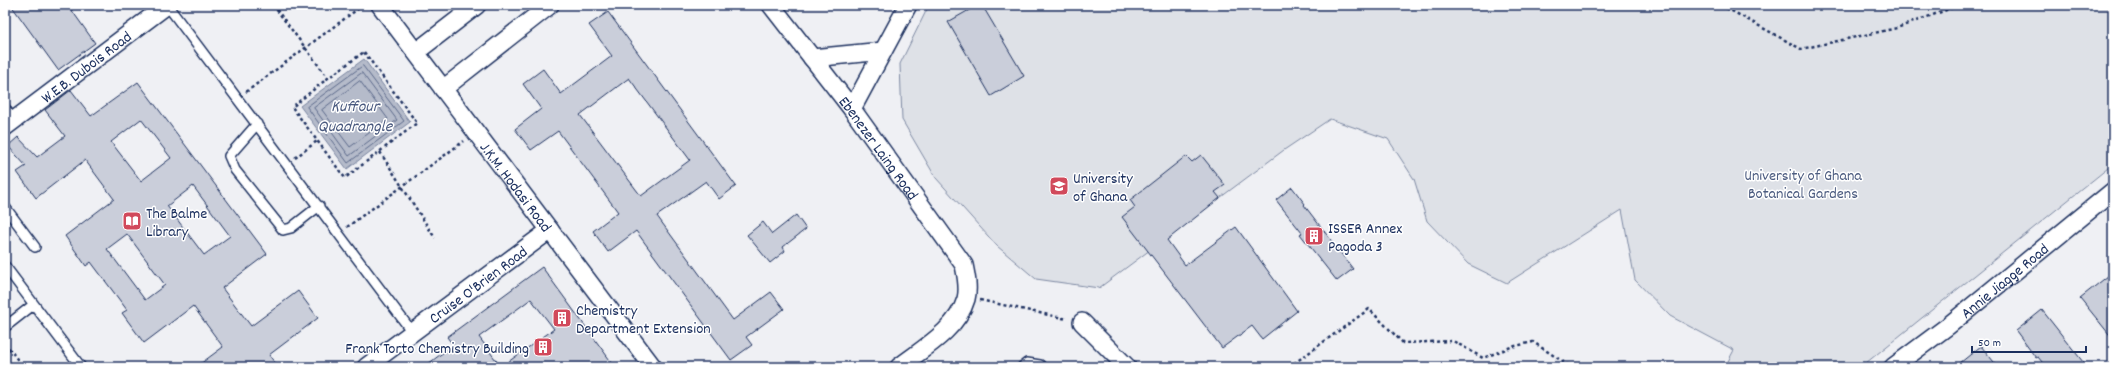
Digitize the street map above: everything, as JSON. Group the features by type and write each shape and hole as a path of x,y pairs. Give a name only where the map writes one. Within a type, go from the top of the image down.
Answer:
{"street":[{"name":"W.E.B. Dubois Road","path":"8,118 167,5"},
{"name":"J.K.M. Hodasi Road","path":"380,5 653,367"},
{"path":"416,52 477,5"},
{"path":"443,89 550,5"},
{"name":"Ebenezer Laing Road","path":"771,5 852,109 964,265 967,287 966,299"},
{"path":"852,109 908,5"},
{"path":"812,58 883,51"},
{"name":"Annie Jiagge Road","path":"1893,367 1948,326 2113,191"},
{"name":"Cruise O'Brien Road","path":"366,367 550,230"},
{"path":"899,367 944,332 955,319 966,299"},
{"path":"1082,322 1127,367"}],"lane":[{"path":"167,5 413,333"},
{"path":"257,124 229,156 235,170 283,230 291,228 319,206"},
{"path":"5,207 35,247"},
{"path":"5,266 81,367"},
{"path":"5,327 33,305"},
{"path":"1022,367 1027,363 1040,364 1042,367"}],"path":[{"path":"273,5 328,78"},
{"path":"238,98 363,5"},
{"path":"1721,5 1801,49 1896,28 1960,5"},
{"path":"364,52 418,123 345,178 317,141 292,107 364,52"},
{"path":"339,233 476,132"},
{"path":"287,164 317,141"},
{"path":"380,152 435,238"},
{"path":"966,299 984,300 1082,322"},
{"path":"1289,367 1369,309 1404,343 1453,341 1483,358 1512,347 1533,342 1571,367"},
{"path":"5,343 23,367"}],"shaded area":[{"name":"University of Ghana","path":"5,5 2113,5 2113,367 5,367"}],"green space":[{"name":"University of Ghana Botanical Gardens","path":"929,5 2113,5 2113,164 1861,367 1725,367 1734,350 1670,316 1635,280 1622,210 1507,283 1468,264 1427,221 1414,179 1388,139 1330,119 1284,150 1099,288 1036,279 997,246 936,178 902,120 900,64"}],"water":[{"name":"Kuffour Quadrangle","path":"364,59 410,122 347,169 300,106"}],"building":[{"path":"11,5 68,5 95,43 58,70"},
{"path":"978,5 982,5 1024,76 991,96 948,22"},
{"path":"608,12 736,186 719,199 706,181 657,216 733,320 771,292 784,309 746,337 752,345 731,360 636,231 608,252 593,231 618,212 558,131 531,150 515,129 541,109 523,84 543,69 561,94 612,56 589,25","holes":["629,78 690,160 641,196 580,115"]},
{"name":"The Balme Library","path":"138,82 267,254 222,288 251,326 298,291 318,318 269,355 278,367 196,367 223,347 193,306 144,343 122,313 127,310 91,262 86,266 65,236 114,199 85,160 36,198 17,172 26,166 8,146 18,137 37,157 65,136 45,110 71,90 91,116","holes":["141,119 171,158 141,181 111,142","193,186 230,236 204,255 167,206","127,234 165,285 145,300 107,249"]},
{"path":"1201,155 1225,185 1215,192 1220,198 1167,240 1185,265 1236,227 1297,311 1262,339 1252,326 1222,348 1122,217 1135,207 1130,200 1186,156 1192,162"},
{"path":"1292,187 1353,269 1337,281 1300,234 1302,233 1276,200"},
{"path":"796,215 806,229 783,247 785,251 770,263 747,235 763,222 772,234"},
{"name":"Chemistry Department Extension","path":"542,267 615,367 424,367 453,345 447,337","holes":["531,299 554,329 501,367 479,337"]},
{"path":"2113,272 2113,339 2080,298"},
{"path":"2042,310 2087,367 2046,367 2038,357 2036,358 2016,331"},
{"path":"1981,346 1998,367 1955,367"}],"place":[{"name":"University of Ghana","path":"1059,186"},
{"name":"The Balme Library","path":"132,221"},
{"name":"ISSER Annex Pagoda 3","path":"1314,236"},
{"name":"Chemistry Department Extension","path":"562,318"},
{"name":"Frank Torto Chemistry Building","path":"543,347"}]}
